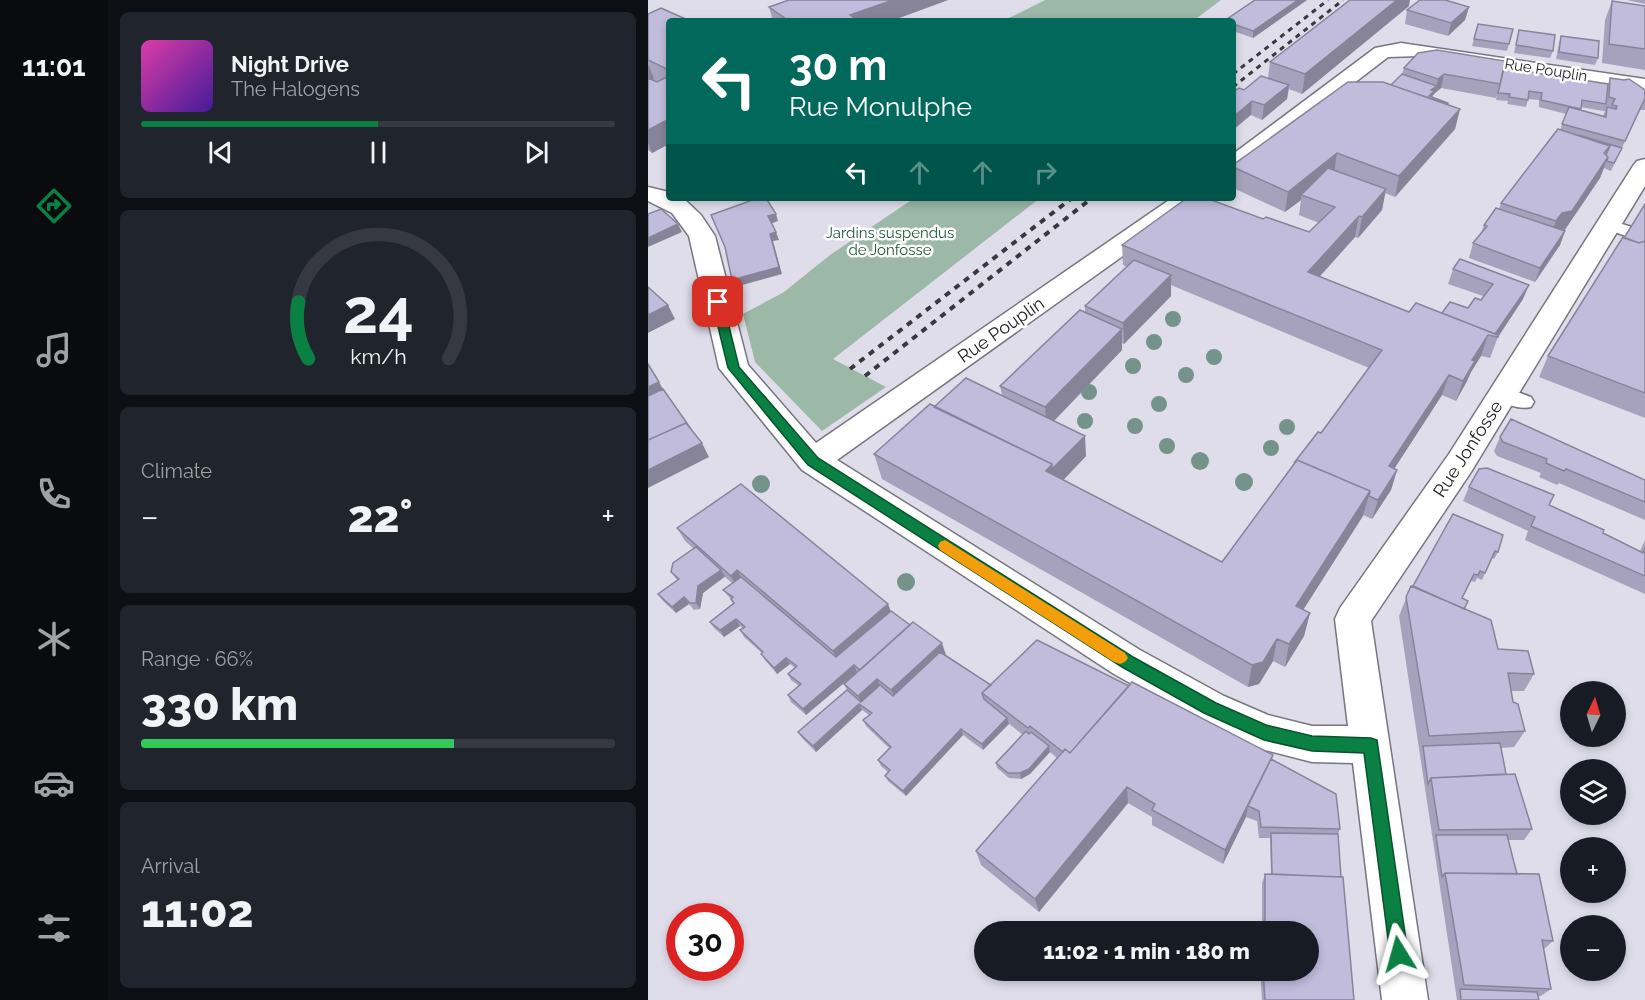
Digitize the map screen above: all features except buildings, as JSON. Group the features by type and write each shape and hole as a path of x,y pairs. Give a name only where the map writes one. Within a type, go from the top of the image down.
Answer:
{"street":[{"name":"Rue Pouplin","path":"1236,163 1382,52 1401,49 1419,50 1645,86"},
{"name":"Rue Jonfosse","path":"1405,1000 1353,619 1460,463 1514,398 1619,228 1645,166"},
{"path":"648,194 666,200"},
{"path":"669,201 675,203 693,219 702,236 734,368 813,461 1127,662 1210,708 1264,732 1312,744 1371,745"},
{"name":"Rue Pouplin","path":"813,461 1184,201"}],"green space":[{"path":"1045,0 1221,0 1197,18 1009,18"},
{"name":"Jardins suspendus de Jonfosse","path":"910,201 1036,201 833,359 886,387 822,431 755,362 743,314 784,292 830,255"}],"railway":[{"path":"1236,72 1328,0"},
{"path":"1236,85 1343,0"},
{"path":"850,369 1068,201"},
{"path":"865,376 1088,201"}],"slow traffic":[{"path":"945,546 1120,658"}],"route":[{"path":"718,302 734,368 813,461 1127,662 1210,708 1264,732 1312,744 1371,745 1399,954"}]}
